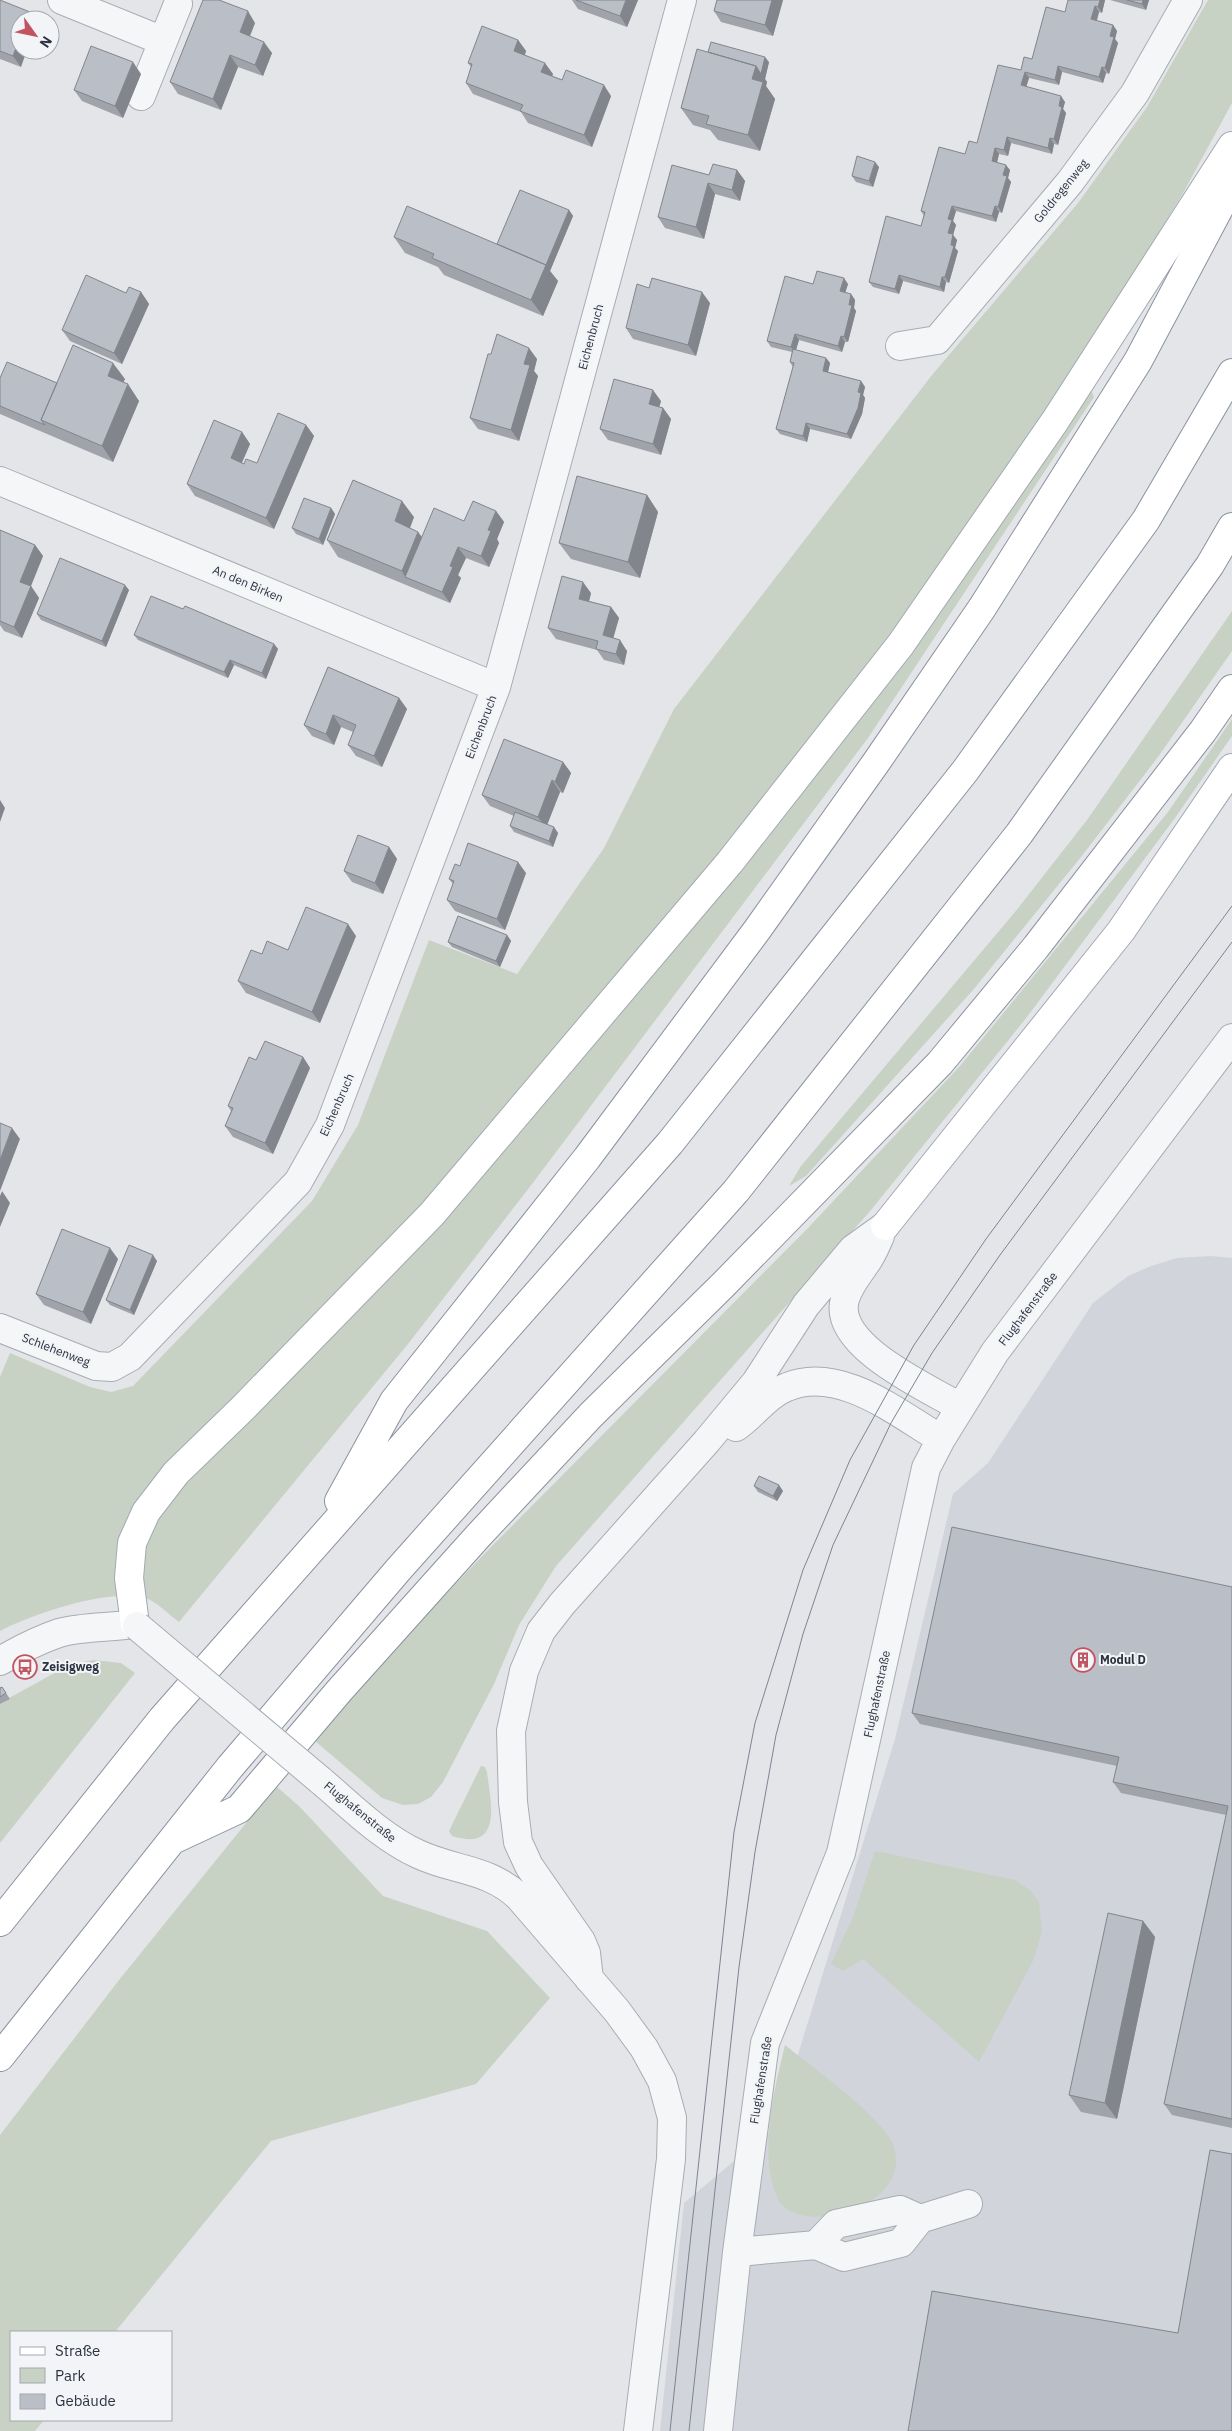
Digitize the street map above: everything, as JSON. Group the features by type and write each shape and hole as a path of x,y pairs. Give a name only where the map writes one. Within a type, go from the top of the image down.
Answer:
{"main road":[{"path":"136,1625 130,1578 132,1543 146,1512 176,1473 243,1408 432,1214 730,862 901,644 1055,421 1232,146"},
{"path":"314,1547 394,1401 587,1158 756,930 875,764 982,608 1138,361 1232,184"},
{"path":"0,1922 162,1719 670,1143 965,771 1146,520 1232,373"},
{"path":"0,2057 230,1767 398,1570 736,1192 1019,834 1210,565 1232,527"},
{"path":"173,1839 238,1809 339,1691 479,1534 584,1422 723,1285 940,1063 1036,947 1203,730 1232,688"},
{"path":"885,1226 1120,931 1232,768"}],"street":[{"path":"62,0 163,41"},
{"name":"Eichenbruch","path":"112,1367 130,1357 298,1182 330,1125 354,1067 496,687 682,0"},
{"name":"Goldregenweg","path":"900,346 937,340 1070,182 1136,93 1188,0"},
{"path":"141,96 178,4"},
{"name":"An den Birken","path":"0,481 496,687"},
{"name":"Flughafenstraße","path":"718,2431 737,2252 765,2043 841,1853 926,1468 960,1407 995,1352 1232,1038"},
{"path":"885,1226 867,1262 851,1285 844,1301 844,1317 850,1330 873,1355 960,1407"},
{"path":"589,1979 586,1953 581,1941 529,1866 518,1842 513,1802 512,1731 524,1671 541,1631 589,1572 756,1382 806,1305 853,1249 885,1226"},
{"name":"Schlehenweg","path":"0,1328 96,1366 112,1367"},
{"path":"707,1440 740,1425 773,1395 788,1387 811,1382 834,1384 859,1391 941,1439"},
{"path":"0,1661 29,1645 60,1633 92,1627 136,1625"},
{"name":"Flughafenstraße","path":"136,1625 320,1780 397,1842 418,1854 473,1871 505,1884 519,1897 589,1979 644,2048 662,2081 672,2118 670,2159 638,2431"},
{"path":"473,1871 502,1860 518,1842"},
{"path":"737,2252 816,2245 836,2224 900,2210 920,2219 968,2204"}],"shaded area":[{"path":"1211,1256 1232,1258 1232,2431 660,2431 684,2203 776,2126 895,1739 953,1494 988,1463 1093,1303 1128,1276 1151,1266 1177,1258"}],"green space":[{"path":"1208,0 1232,0 1232,103 1182,195 1079,362 1094,397 868,738 529,1188 408,1344 179,1622 149,1600 130,1596 71,1604 31,1617 0,1631 0,1377 10,1353 90,1387 111,1392 133,1386 312,1201 358,1125 429,940 517,974 604,848 674,709 932,375 1078,203 1147,107"},
{"path":"1232,611 1232,651 1158,757 1081,857 973,990 806,1176 789,1186 801,1166 1015,912 1087,820"},
{"path":"1232,719 1232,736 1175,818 1027,1017 871,1210 556,1566 519,1625 494,1684 443,1782 431,1797 418,1804 403,1805 382,1798 315,1741 409,1632 808,1228 960,1066 1168,812"},
{"path":"94,1660 121,1663 135,1673 0,1843 0,1703 71,1664"},
{"path":"481,1766 485,1767 487,1772 490,1797 490,1822 487,1831 480,1837 468,1839 452,1836 449,1831"},
{"path":"276,1786 300,1807 383,1896 487,1931 550,1998 476,2084 271,2141 116,2331 10,2331 10,2421 43,2421 35,2431 0,2431 0,2135 119,1980"},
{"path":"875,1851 1015,1880 1030,1890 1039,1902 1042,1931 1034,1959 979,2062 863,1959 843,1971 831,1964 853,1917"},
{"path":"785,2045 861,2106 886,2133 893,2144 896,2167 888,2186 872,2201 851,2211 828,2216 806,2216 788,2210 777,2197 771,2179 768,2141 776,2082"}],"building":[{"path":"0,0 25,10 10,10 10,55 0,51"},
{"path":"203,0 219,0 248,11 240,32 264,42 255,65 230,55 213,99 170,82"},
{"path":"576,0 626,0 620,16"},
{"path":"717,0 772,0 765,25 714,11"},
{"path":"1068,0 1100,0 1098,7 1095,6 1091,19 1113,25 1110,36 1114,37 1105,68 1102,67 1099,77 1058,66 1055,80 1025,72 1021,85 1061,96 1059,106 1062,107 1054,139 1050,138 1048,148 1007,137 1004,150 995,148 992,161 1006,165 1003,175 1007,176 998,207 995,206 992,216 952,206 948,219 952,220 948,233 953,234 951,245 954,246 945,277 942,277 940,287 899,275 895,289 869,282 886,216 921,226 925,212 921,211 939,147 965,154 969,141 977,143 998,65 1021,70 1024,57 1032,59 1046,7 1065,12"},
{"path":"1127,0 1143,0 1142,4"},
{"path":"482,26 518,40 514,51 545,63 541,72 562,80 566,70 604,85 584,135 520,111 523,105 466,83 472,64 468,63"},
{"path":"711,42 765,57 761,74 756,66 708,52"},
{"path":"91,46 133,62 115,106 74,90"},
{"path":"697,49 756,66 752,79 763,82 748,135 706,124 709,116 681,108"},
{"path":"857,156 875,162 869,181 852,176"},
{"path":"713,164 737,170 732,190 708,183 696,227 658,217 672,165 709,175"},
{"path":"520,190 569,210 546,265 497,244"},
{"path":"407,206 546,265 531,300 432,258 434,254 394,237"},
{"path":"817,271 844,278 840,291 851,294 849,305 852,305 844,337 841,336 838,346 795,334 791,347 767,341 785,276 813,284"},
{"path":"86,275 126,293 129,287 141,292 114,353 62,330"},
{"path":"652,278 702,292 688,345 626,328 637,284 649,288"},
{"path":"497,334 529,348 524,364 530,365 511,430 470,418 488,354 491,354"},
{"path":"73,345 113,363 108,376 128,384 102,446 41,420"},
{"path":"793,349 826,358 823,371 861,381 858,392 861,393 858,408 847,434 806,423 803,436 776,429 794,363 790,362"},
{"path":"7,362 57,383 41,420 45,425 0,406 0,378"},
{"path":"614,379 653,390 649,404 663,408 653,444 600,429"},
{"path":"278,413 306,425 266,518 187,484 214,420 242,432 231,458 244,464 246,459 257,463"},
{"path":"577,476 647,495 628,562 559,543"},
{"path":"353,480 402,501 395,521 418,532 402,571 327,540"},
{"path":"304,498 331,508 319,539 292,528"},
{"path":"473,501 496,511 488,530 491,531 481,556 458,547 450,566 453,567 442,592 405,577 434,508 464,521"},
{"path":"0,530 35,545 20,582 31,586 14,627 0,621"},
{"path":"60,558 125,585 102,641 37,614"},
{"path":"562,576 583,582 579,599 611,607 603,635 620,640 616,654 596,649 598,641 548,628"},
{"path":"151,596 183,609 185,606 274,644 262,673 230,660 224,672 134,635"},
{"path":"328,667 399,698 374,756 348,745 356,725 333,715 326,734 304,725"},
{"path":"504,739 563,762 555,782 552,780 538,817 482,795"},
{"path":"515,812 554,827 549,841 510,826"},
{"path":"358,835 389,847 375,883 344,871"},
{"path":"468,843 518,862 497,919 447,900 454,881 449,879 455,864 460,866"},
{"path":"306,907 348,924 312,1012 238,981 251,950 262,954 267,941 288,950"},
{"path":"458,916 507,935 496,961 448,942"},
{"path":"265,1041 303,1057 265,1143 225,1126 233,1108 228,1106 249,1057 256,1060"},
{"path":"0,1123 12,1128 0,1160"},
{"path":"62,1229 110,1248 83,1312 36,1294"},
{"path":"129,1245 153,1255 130,1310 106,1300"},
{"path":"759,1476 779,1485 773,1496 754,1486"},
{"name":"Modul D","path":"952,1527 1232,1587 1232,2119 1164,2104 1228,1806 1113,1782 1119,1757 912,1713"},
{"path":"2,1687 6,1693 0,1697 0,1688"},
{"path":"1108,1913 1143,1921 1105,2103 1069,2095"},
{"path":"1210,2150 1232,2154 1232,2431 908,2431 932,2291 1178,2333"}],"tram line":[{"path":"670,2431 734,1832 755,1723 803,1570 850,1460 914,1345 986,1239 1232,906"},
{"path":"689,2431 739,1967 755,1852 776,1735 803,1634 833,1545 891,1423 932,1353 1000,1255 1232,942"}],"place":[{"name":"Modul D","path":"1083,1660"},
{"name":"Zeisigweg","path":"25,1667"}]}
